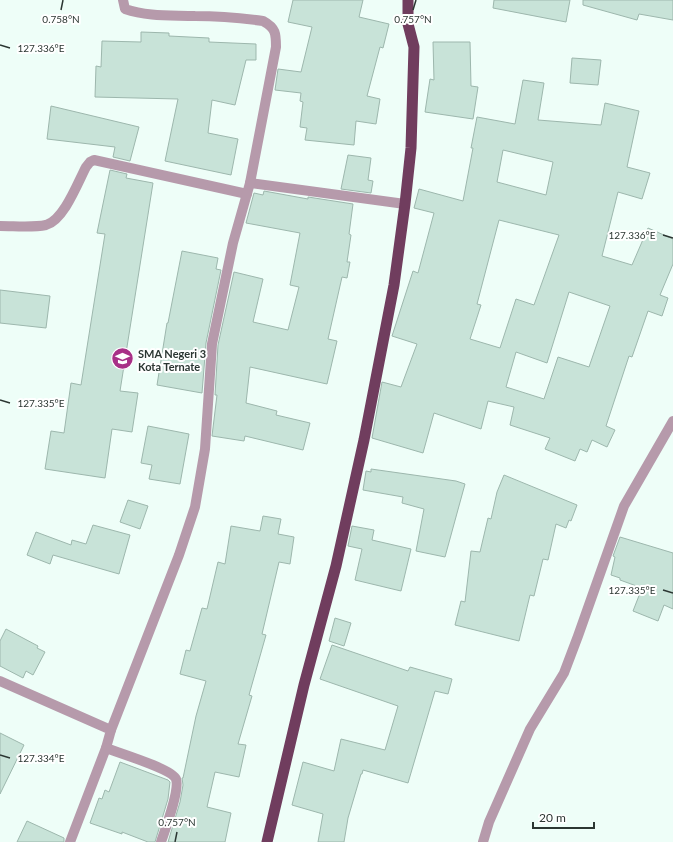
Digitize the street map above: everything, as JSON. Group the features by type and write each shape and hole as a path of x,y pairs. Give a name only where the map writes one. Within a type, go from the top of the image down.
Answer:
{"highway":[{"path":"268,842 304,686 336,566 364,440 394,285 405,204 410,148 414,48 408,24 408,0"}],"street":[{"path":"70,842 106,748 111,730 179,555 195,507 205,449 212,344 233,243 250,183 276,47 276,35 271,25 263,21 140,13 125,9 123,0"},
{"path":"0,226 36,226 53,222 60,214 90,162 94,160 246,194"},
{"path":"250,183 405,204"},
{"path":"483,842 489,822 530,729 564,673 624,506 673,421"},
{"path":"0,681 111,730"},
{"path":"106,748 156,766 175,777 177,781 177,791 161,842"}],"building":[{"path":"293,0 363,0 359,17 389,24 383,48 380,47 367,96 380,99 376,124 356,121 354,145 305,140 307,128 300,127 303,102 300,101 301,93 275,90 278,69 301,72 312,27 288,22"},
{"path":"494,0 570,0 566,22 493,8"},
{"path":"583,0 673,0 673,20 639,14 637,20 583,5"},
{"path":"141,32 169,33 169,36 209,38 209,42 256,44 256,60 246,60 235,105 212,100 208,133 238,139 231,175 165,161 178,99 95,97 96,66 101,67 102,41 141,42"},
{"path":"433,42 470,42 471,86 478,87 473,119 425,112 430,79 434,80"},
{"path":"572,58 601,60 598,85 570,83"},
{"path":"523,80 544,83 538,120 601,125 605,103 639,111 627,167 650,173 642,199 618,192 602,256 632,265 648,228 673,239 673,264 660,295 668,298 662,316 648,311 632,357 629,356 606,426 615,430 607,447 592,440 587,452 580,449 575,461 545,449 550,438 510,425 514,407 488,401 481,429 434,413 423,453 372,438 382,382 401,387 417,344 392,336 413,271 418,273 434,213 414,208 419,189 463,201 477,117 515,124","holes":["503,150 553,162 546,195 497,182","499,220 559,235 534,305 516,299 500,348 470,339 481,305 477,304","569,292 610,306 589,367 558,357 544,399 506,387 516,352 547,363"]},
{"path":"51,106 139,127 130,161 113,157 115,147 47,139"},
{"path":"348,155 371,158 368,180 373,181 371,193 341,189"},
{"path":"110,170 127,174 126,178 153,183 120,391 138,393 132,432 112,429 105,478 45,469 51,431 64,433 71,383 81,385 105,234 97,233"},
{"path":"264,191 308,199 308,197 353,204 349,234 351,235 347,262 350,262 347,278 342,277 328,339 337,341 327,384 250,367 246,403 277,411 276,415 310,423 303,450 245,436 244,441 212,436 217,395 215,395 218,345 234,272 263,279 253,322 288,330 299,287 290,285 300,233 246,223 254,193 263,195"},
{"path":"182,251 218,258 216,269 221,270 206,343 202,393 157,385 167,323"},
{"path":"0,290 50,296 46,328 0,323"},
{"path":"148,426 189,434 180,484 149,479 152,465 141,463"},
{"path":"371,469 456,481 465,484 445,557 416,551 424,509 402,503 403,497 363,490 366,471 371,472"},
{"path":"504,475 577,505 571,521 569,520 566,528 556,524 548,560 543,559 534,596 530,595 519,641 455,625 461,601 465,602 471,551 480,552 488,518 491,519 497,492"},
{"path":"128,500 148,506 140,529 120,522"},
{"path":"263,516 281,519 278,534 294,537 290,564 279,562 262,634 266,635 249,695 252,696 238,744 246,745 239,777 215,772 207,807 231,813 225,842 168,842 180,802 183,785 182,778 196,716 206,681 180,674 186,650 190,651 202,608 207,609 218,562 225,564 231,526 260,531"},
{"path":"93,525 130,535 119,574 53,555 50,564 27,555 36,532 71,545 72,540 86,544"},
{"path":"352,526 374,530 372,540 411,549 401,591 355,580 362,549 348,546"},
{"path":"620,537 673,553 673,609 664,605 658,621 633,611 642,588 611,575 615,557 613,556"},
{"path":"335,618 351,623 344,646 329,641"},
{"path":"6,629 38,646 37,648 45,652 33,675 26,671 23,678 0,666 0,641"},
{"path":"332,645 408,671 410,667 452,679 448,694 435,691 408,783 363,770 348,818 344,842 318,842 323,814 292,805 303,762 334,771 341,739 385,750 398,706 320,679"},
{"path":"0,733 24,745 0,794"},
{"path":"120,762 170,782 168,799 155,842 148,842 122,832 122,834 90,823 99,798 102,799 105,790 109,792"},
{"path":"27,821 64,838 64,842 17,842"}],"place":[{"name":"SMA Negeri 3 Kota Ternate","path":"123,359"}]}
